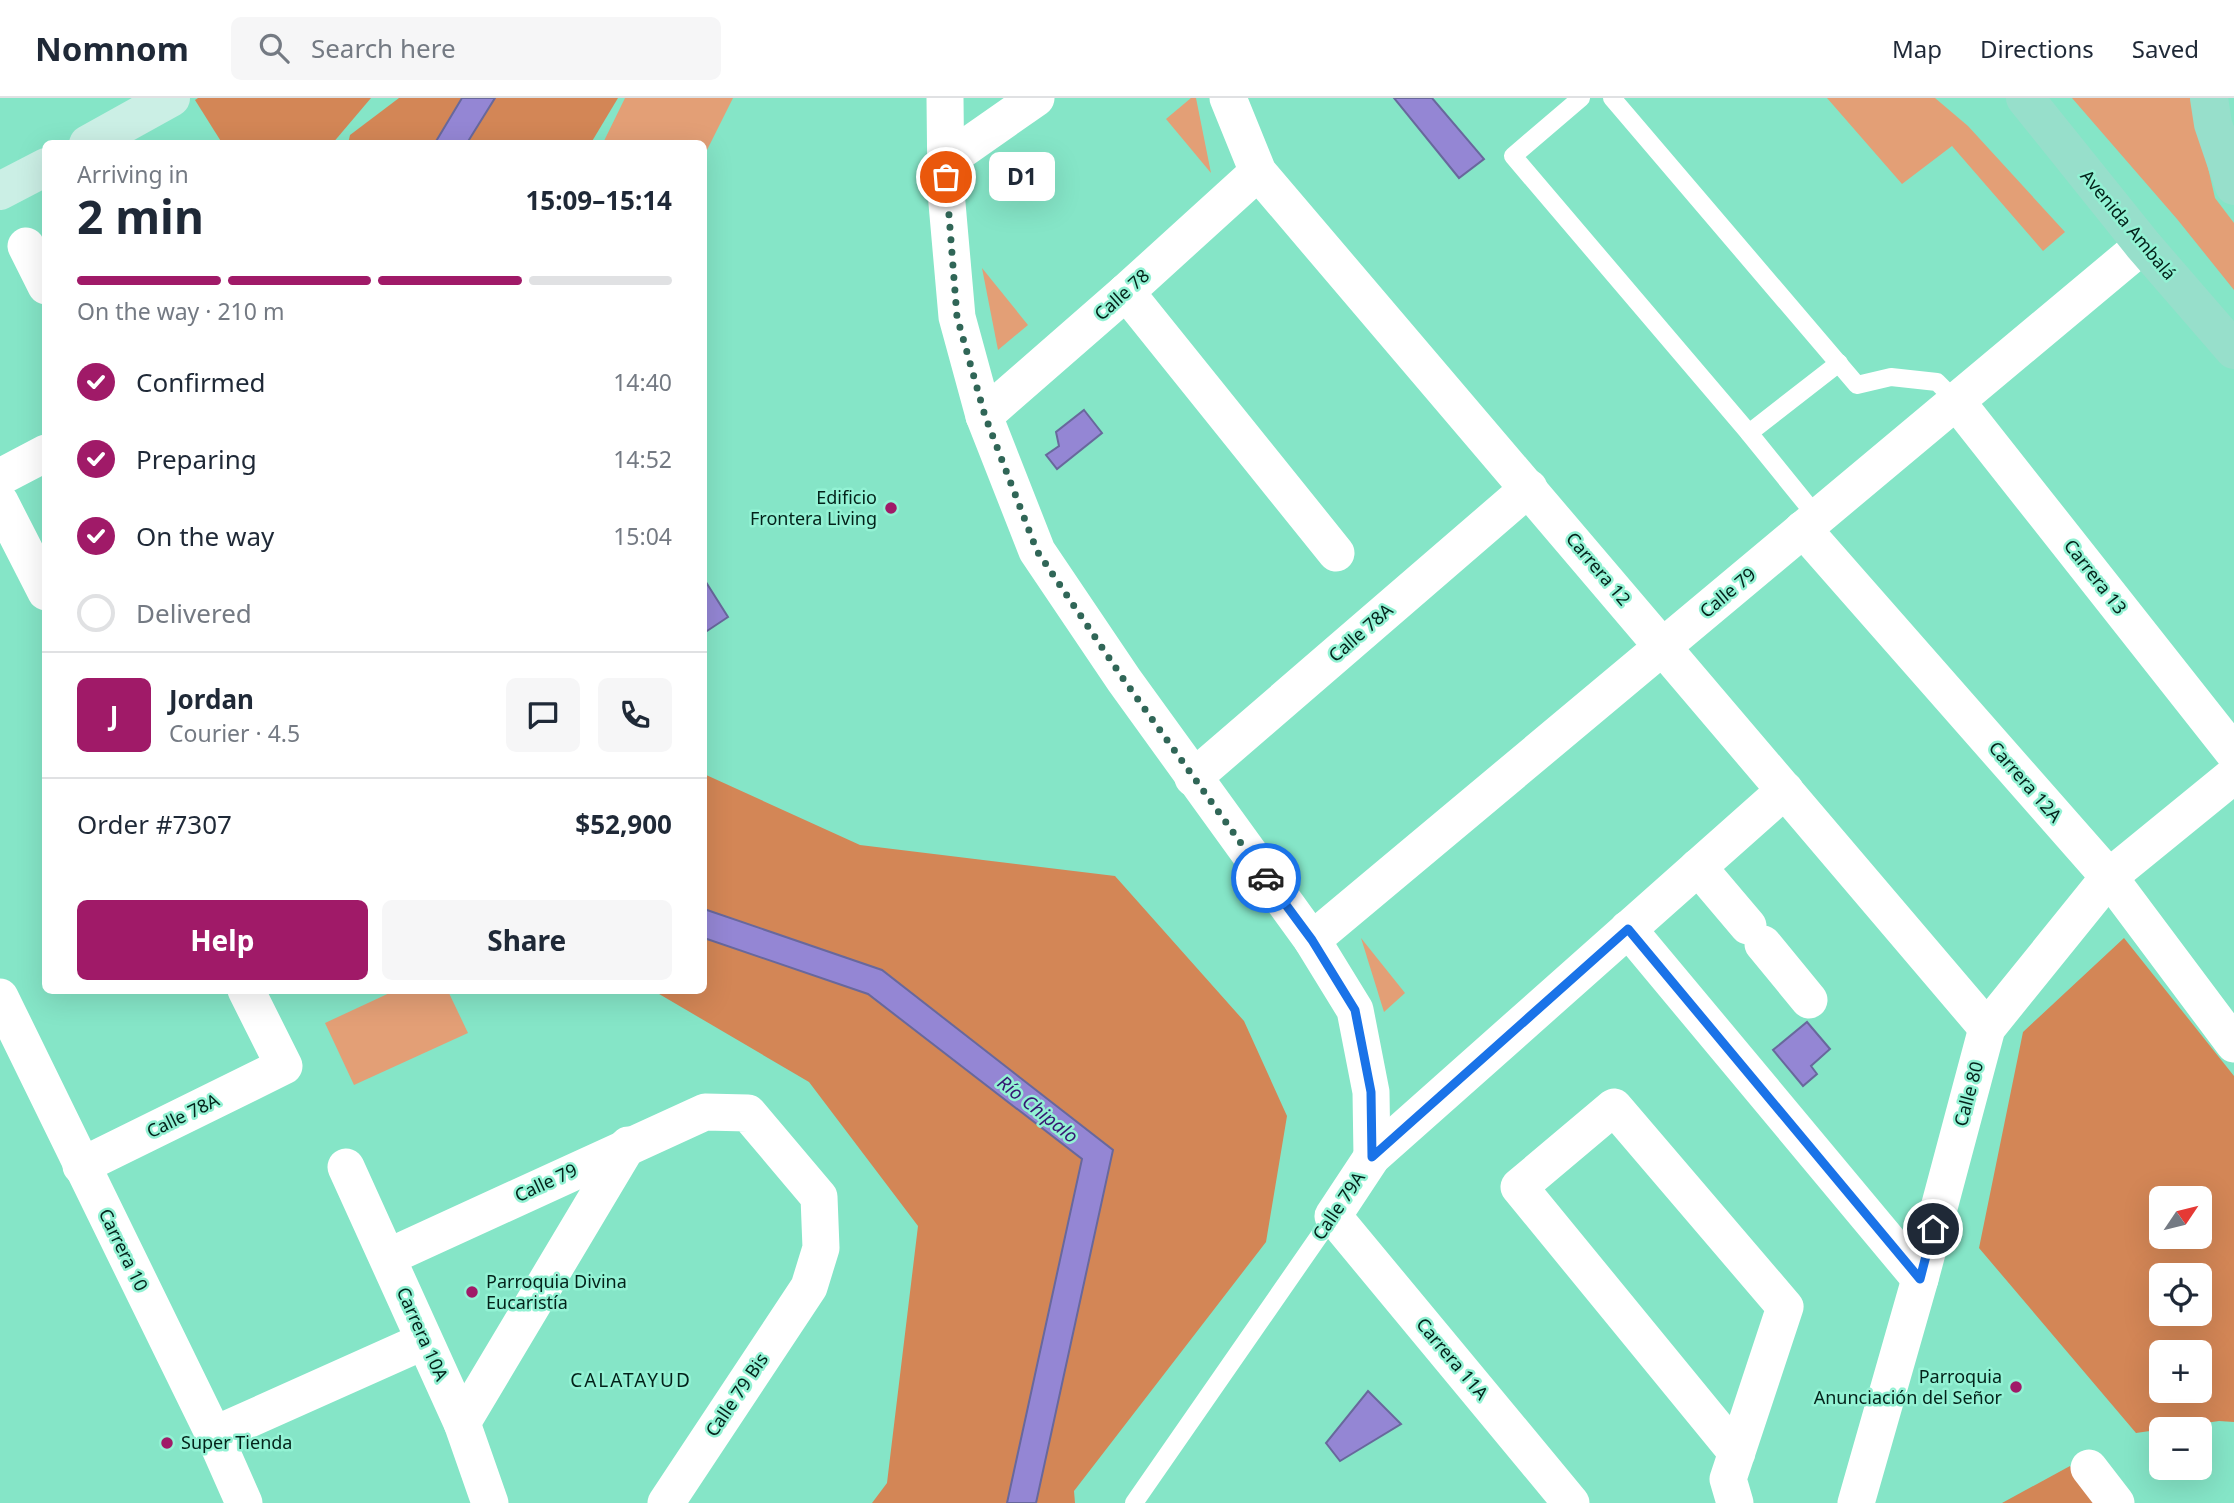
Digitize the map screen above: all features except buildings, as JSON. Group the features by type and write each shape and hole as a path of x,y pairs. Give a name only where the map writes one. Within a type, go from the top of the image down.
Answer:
{"main road":[{"name":"Avenida Ambalá","path":"2025,98 2144,245 2234,350"},
{"path":"2209,98 2213,124 2234,186"}],"street":[{"path":"945,98 946,192 957,317 985,416 1037,551 1194,778 1312,940 1355,1010 1371,1092 1372,1157"},
{"path":"946,162 1036,98"},
{"name":"Carrera 12","path":"1228,98 1258,172 1987,1028"},
{"path":"95,140 167,99"},
{"path":"0,191 42,169"},
{"name":"Calle 78","path":"985,416 1258,172"},
{"name":"Calle 79","path":"1312,940 2144,245"},
{"path":"26,246 42,278"},
{"path":"1126,292 1336,553"},
{"name":"Carrera 13","path":"1956,401 2234,753"},
{"path":"0,477 42,455"},
{"name":"Calle 78A","path":"1194,778 1529,488"},
{"path":"0,502 42,584"},
{"name":"Carrera 12A","path":"1810,523 2109,877 2234,1044"},
{"name":"Calle 80","path":"1856,1503 1920,1279 1987,1028 2109,877 2234,775"},
{"name":"Calle 79A","path":"1333,1216 1372,1157 1785,790"},
{"path":"1698,867 1809,1000"},
{"path":"1628,929 1920,1279"},
{"name":"Calle 78A","path":"81,1166 284,1066 248,994"},
{"name":"Carrera 10","path":"0,997 214,1434 244,1503"},
{"path":"1735,1503 1728,1479 1737,1452 1785,1307 1614,1107 1519,1187 1737,1452"},
{"name":"Calle 79","path":"388,1257 705,1112"},
{"name":"Calle 79 Bis","path":"666,1503 809,1287 821,1248 818,1197 748,1113 705,1112"},
{"path":"462,1423 628,1145"},
{"name":"Carrera 10A","path":"346,1167 462,1423 490,1503"},
{"name":"Carrera 11A","path":"1333,1216 1571,1503"},
{"path":"214,1434 428,1350 491,1374"},
{"path":"2089,1468 2116,1503"}],"lane":[{"path":"1581,98 1513,156 1749,433 1810,523"},
{"path":"1612,98 1857,385 1891,377 1937,383 1956,401"},
{"path":"1749,433 1839,363"},
{"name":"Calle 79A","path":"1134,1503 1333,1216"}],"shaded area":[{"path":"371,98 335,140 220,140 195,100"},
{"path":"399,98 618,98 593,140 349,140 350,135"},
{"path":"625,98 733,98 707,150 707,140 604,140"},
{"path":"1191,98 1196,98 1211,173 1166,119"},
{"path":"1827,98 1935,98 1968,126 2065,232 2043,251 1952,146 1902,184"},
{"path":"2072,98 2192,98 2215,198 2234,223 2234,290 2177,219"},
{"path":"982,268 1028,325 998,350"},
{"path":"707,775 860,845 1115,876 1244,1021 1287,1116 1266,1242 1074,1491 1075,1503 872,1503 887,1483 918,1226 809,1082 659,994 707,994"},
{"path":"1361,938 1405,993 1384,1012"},
{"path":"2124,938 2234,1076 2234,1422 2212,1422 2212,1417 2149,1417 2149,1431 2136,1433 1979,1248 2023,1032"},
{"path":"387,994 449,994 468,1033 354,1085 325,1023"},
{"path":"2070,1466 2098,1503 2002,1503"}],"water":[{"path":"462,98 495,98 469,140 437,140"},
{"path":"1394,98 1432,98 1484,159 1459,178"},
{"path":"1084,410 1102,433 1057,469 1046,455 1059,446 1056,432"},
{"path":"707,584 728,617 707,631"},
{"name":"Río Chipalo","path":"707,910 882,970 1113,1150 1036,1503 1007,1503 1082,1159 868,994 707,939"},
{"path":"1807,1022 1830,1049 1811,1066 1817,1074 1803,1086 1773,1050"},
{"path":"1368,1391 1401,1424 1340,1461 1326,1443"}],"way so far":[{"path":"946,177 957,317 985,416 1037,551 1124,680 1266,878"}],"place":[{"name":"D1","path":"946,177"},
{"name":"Edificio Frontera Living","path":"891,508"},
{"name":"Parroquia Divina Eucaristía","path":"472,1292"},
{"name":"Parroquia Anunciación del Señor","path":"2016,1387"},
{"name":"Super Tienda","path":"167,1443"}],"district":[{"name":"CALATAYUD","path":"631,1380"}],"route":[{"path":"1266,878 1312,940 1355,1010 1371,1092 1372,1157 1628,929 1920,1279 1933,1229"}]}
